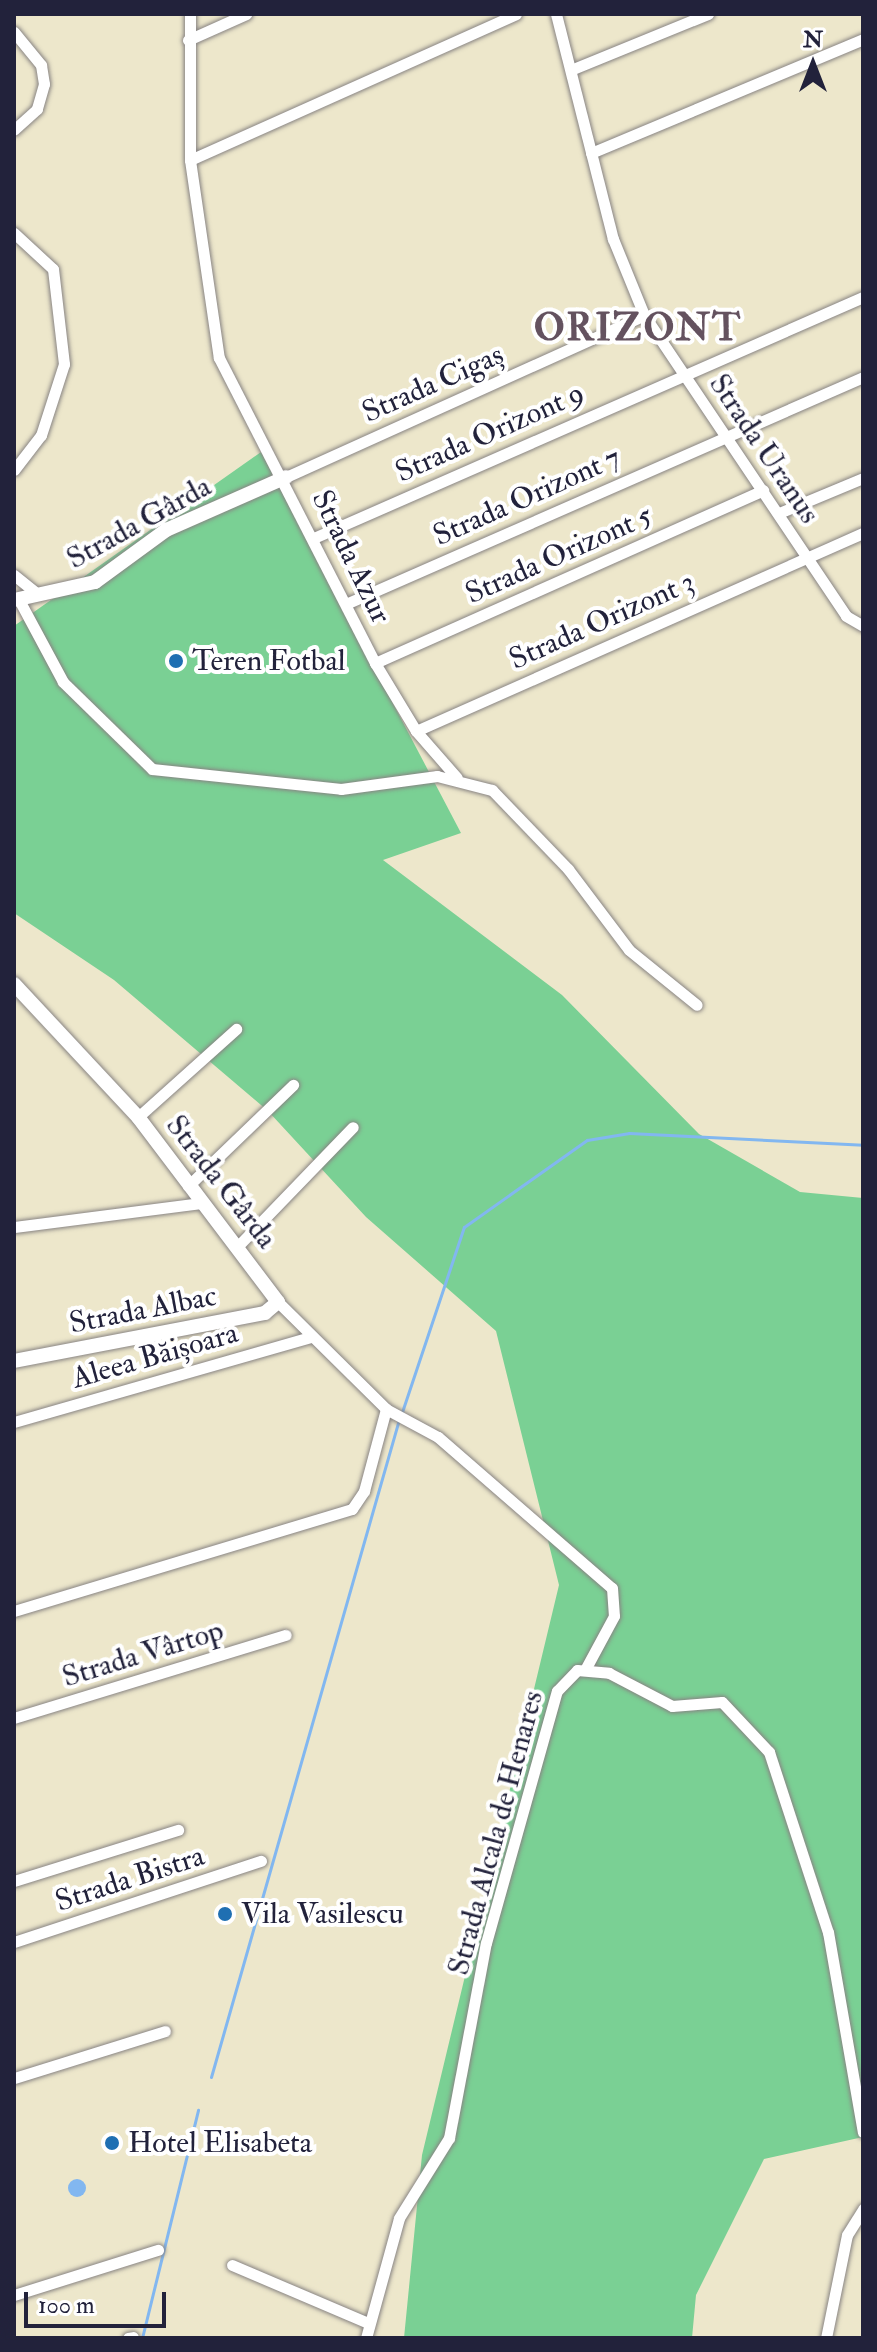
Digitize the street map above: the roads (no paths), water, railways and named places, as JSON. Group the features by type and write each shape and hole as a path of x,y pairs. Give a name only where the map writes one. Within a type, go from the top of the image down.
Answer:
{"street":[{"name":"Strada Azur","path":"190,14 190,160 219,358 286,477 375,663 416,731 457,778 505,799 629,950 697,1005"},
{"path":"188,40 246,14"},
{"path":"190,160 516,14"},
{"name":"Strada Uranus","path":"556,14 573,69 591,153 644,315 846,616 863,626"},
{"path":"573,69 708,14"},
{"path":"14,32 41,65 44,84 37,109 14,130"},
{"path":"591,153 863,39"},
{"path":"14,233 53,269 64,364 48,421 14,470"},
{"name":"Strada Orizont 9","path":"316,537 683,373 863,297"},
{"name":"Strada Cigaș","path":"286,477 644,315"},
{"name":"Strada Orizont 7","path":"348,603 725,434 863,377"},
{"name":"Strada Gârda","path":"16,599 95,582 166,530 286,477"},
{"path":"779,513 863,478"},
{"name":"Strada Orizont 5","path":"375,663 763,490"},
{"name":"Strada Orizont 3","path":"416,731 863,533"},
{"path":"14,575 36,593"},
{"path":"16,599 89,715 163,774 341,789 457,778"},
{"name":"Strada Gârda","path":"14,984 138,1117 278,1302 310,1337 389,1410 438,1437 612,1588 614,1616 586,1668"},
{"path":"138,1117 236,1029"},
{"path":"188,1186 293,1085"},
{"path":"236,1248 353,1127"},
{"path":"14,1227 201,1203"},
{"name":"Strada Albac","path":"14,1361 265,1313 278,1302"},
{"name":"Aleea Băișoara","path":"14,1422 310,1337"},
{"path":"14,1611 352,1509 364,1491 389,1410"},
{"name":"Strada Vârtop","path":"14,1718 286,1635"},
{"name":"Strada Alcala de Henares","path":"366,2338 399,2218 449,2138 486,1943 557,1691 586,1668 609,1673 662,1703 722,1702 769,1752 828,1932 863,2132"},
{"path":"14,1881 178,1830"},
{"name":"Strada Bistra","path":"14,1942 261,1861"},
{"path":"14,2078 165,2031"},
{"path":"826,2338 847,2235 863,2209"},
{"path":"14,2295 158,2250"},
{"path":"232,2265 368,2323"}],"water":[{"path":"73,2179 81,2179 86,2188 84,2195 73,2197 68,2192 68,2184"}],"waterway":[{"path":"402,1412 464,1227 587,1140 629,1133 863,1145"},
{"path":"211,2077 399,1419"},
{"path":"142,2338 198,2110"}],"place":[{"name":"Teren Fotbal","path":"176,661"},
{"name":"Vila Vasilescu","path":"225,1914"},
{"name":"Hotel Elisabeta","path":"112,2143"}],"district":[{"name":"ORIZONT","path":"638,329"}]}
